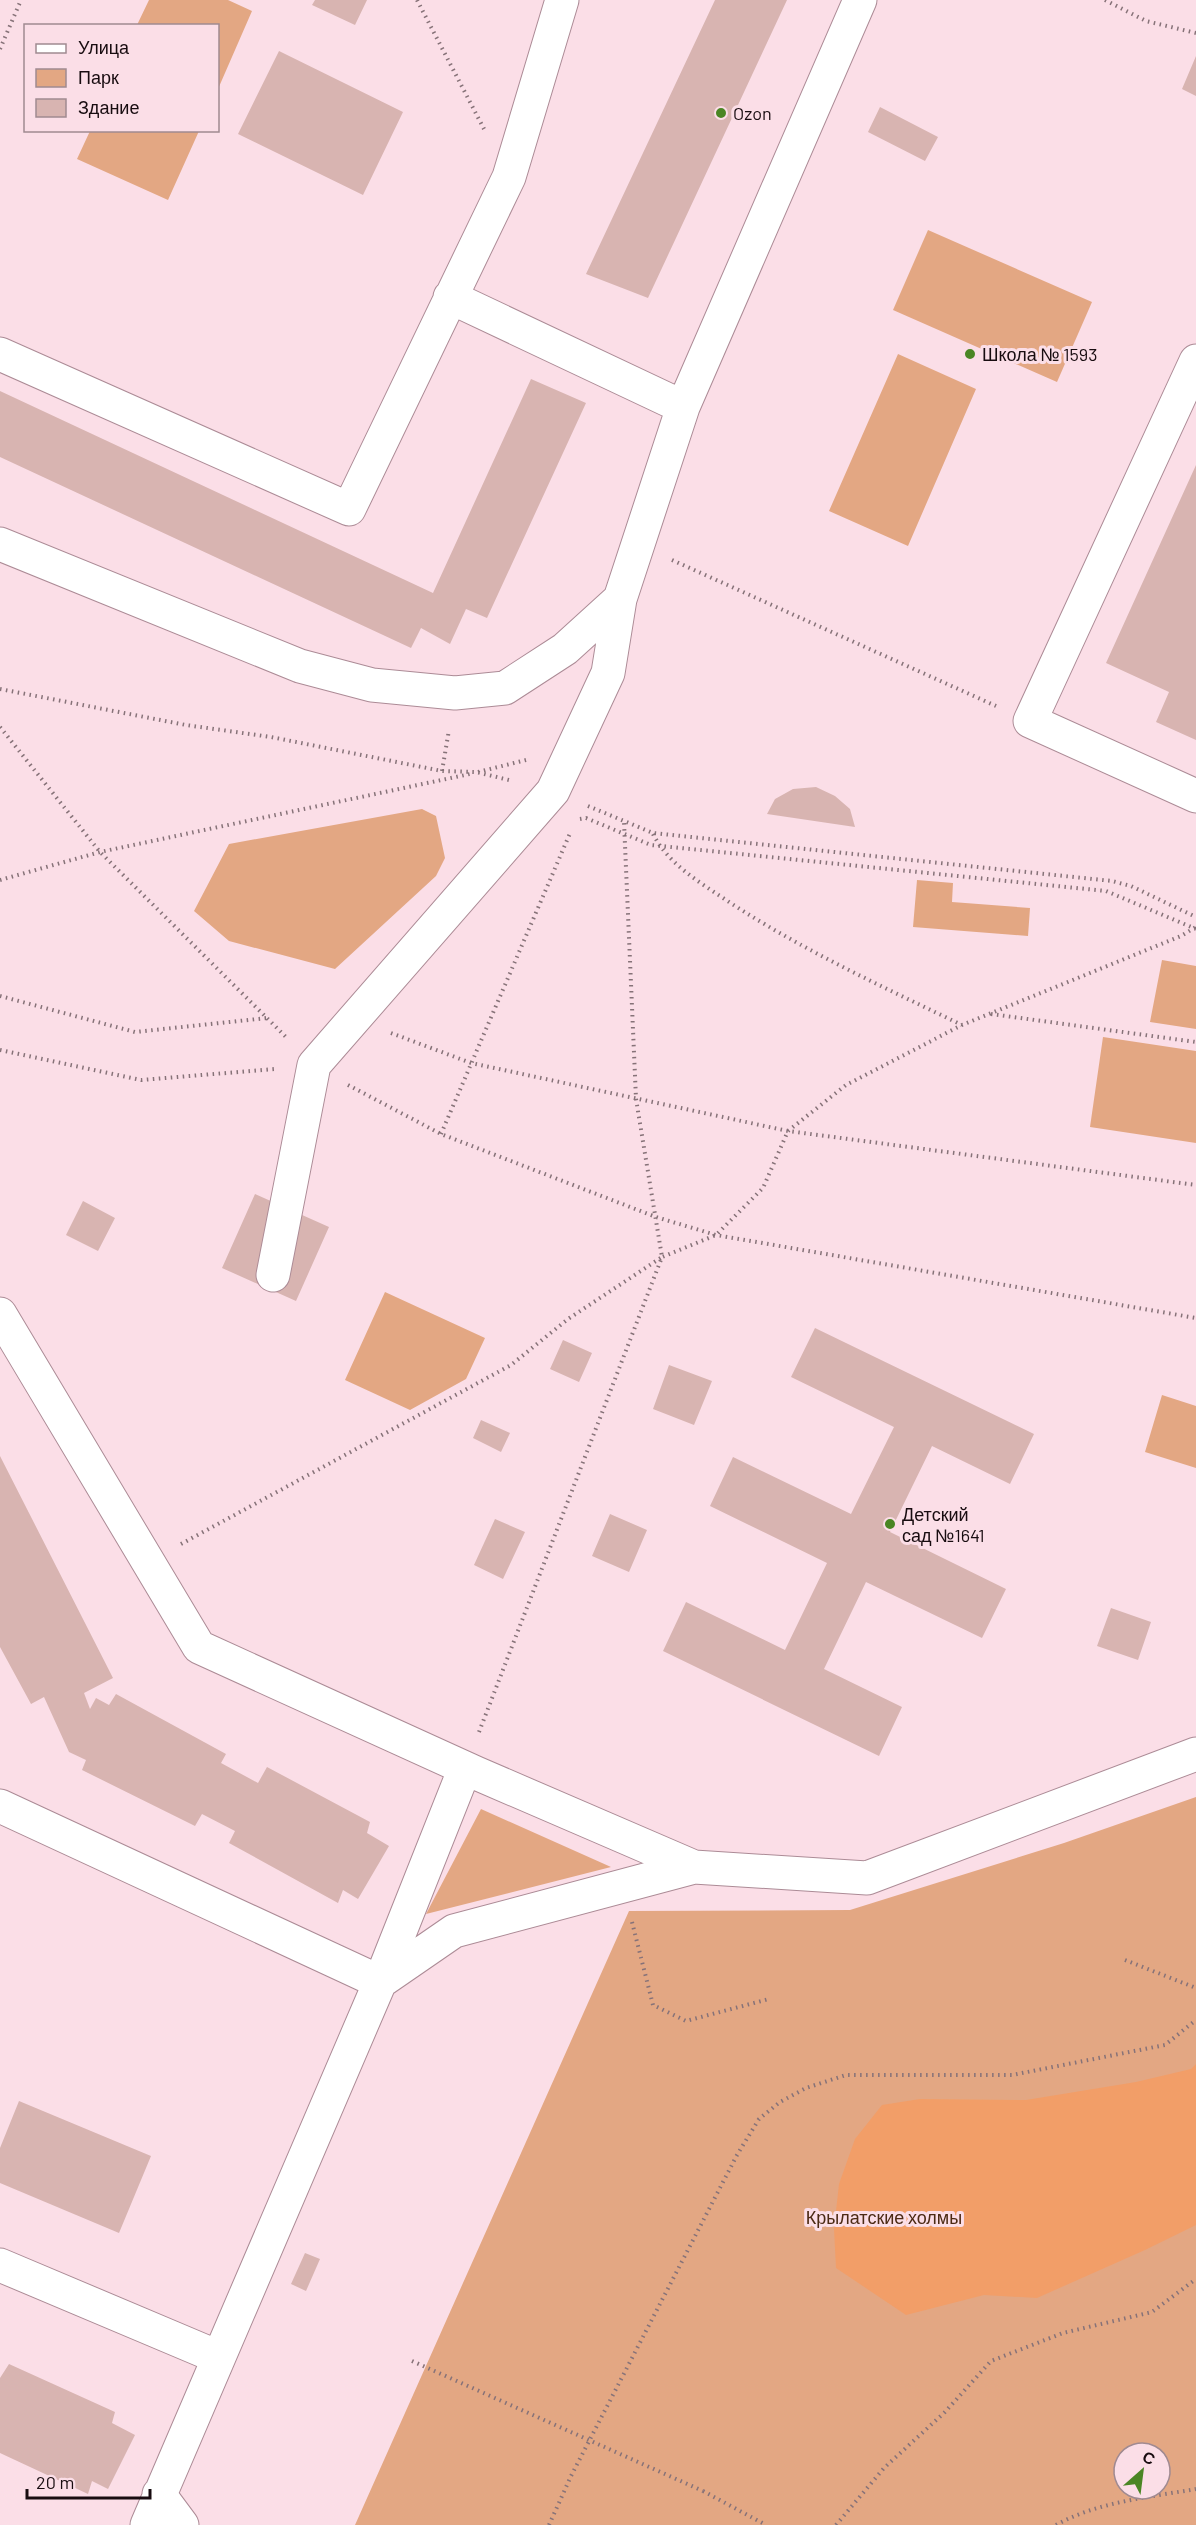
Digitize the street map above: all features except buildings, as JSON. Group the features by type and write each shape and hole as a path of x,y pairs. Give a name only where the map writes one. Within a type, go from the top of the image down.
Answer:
{"street":[{"path":"0,354 349,509 509,177 562,0"},
{"path":"273,1275 314,1065 553,791 575,747 608,673 620,599 635,547 683,407 860,0"},
{"path":"450,297 683,407"},
{"path":"1196,361 1030,721 1196,796"},
{"path":"0,544 300,666 372,685 455,693 505,688 565,649 620,599"},
{"path":"0,1314 199,1647 465,1768 694,1867"},
{"path":"380,1982 454,1931 694,1867 867,1878 1196,1754"},
{"path":"147,2525 380,1982 465,1768"},
{"path":"0,1806 380,1982"},
{"path":"0,2265 218,2357"},
{"path":"159,2494 182,2525"}],"path":[{"path":"0,49 21,0"},
{"path":"417,0 509,177"},
{"path":"1104,0 1146,21 1196,33"},
{"path":"635,547 668,558 1030,721"},
{"path":"0,689 186,725 271,737 442,771 476,772 553,791 653,833 1112,881 1131,886 1196,917"},
{"path":"0,727 100,852 267,1018 135,1032 0,996"},
{"path":"0,880 100,852 476,772 575,747"},
{"path":"576,820 586,818 651,845 1106,891 1195,928"},
{"path":"465,1768 662,1257 636,1099 624,822"},
{"path":"441,1134 571,830"},
{"path":"653,833 659,846 684,872 763,925 962,1025"},
{"path":"148,1562 511,1365 568,1319 662,1257 716,1235 763,1188 788,1131 846,1085 962,1025 1181,936 1195,928"},
{"path":"990,1014 1196,1042"},
{"path":"354,1019 471,1063 788,1131 1196,1185"},
{"path":"0,1050 141,1080 314,1065 365,1095 441,1134 656,1217 716,1235 1196,1318"},
{"path":"622,1886 653,2005 686,2021 769,1999"},
{"path":"1125,1960 1196,1988"},
{"path":"549,2525 571,2476 737,2154 759,2119 780,2102 806,2088 846,2075 1012,2075 1165,2045 1196,2020"},
{"path":"836,2525 884,2468 945,2412 991,2361 1063,2332 1152,2312 1196,2279"},
{"path":"412,2361 703,2491 766,2525"},
{"path":"1056,2525 1066,2519 1114,2504 1196,2489"}],"green space":[{"path":"149,0 228,0 252,11 219,87 219,24 137,24"},
{"path":"89,132 199,132 168,200 77,159"},
{"path":"928,230 1092,302 1057,382 893,310"},
{"path":"898,354 976,389 908,546 829,511"},
{"path":"422,809 436,816 445,858 436,876 335,969 229,941 194,911 229,844"},
{"path":"917,880 953,883 952,902 1030,908 1028,936 913,927"},
{"path":"1162,960 1196,966 1196,1029 1150,1022"},
{"path":"1103,1037 1196,1051 1196,1143 1090,1127"},
{"path":"385,1292 485,1338 466,1379 410,1410 345,1380"},
{"path":"1162,1395 1196,1406 1196,1468 1145,1452"},
{"name":"Крылатские холмы","path":"1196,1797 1196,2525 355,2525 629,1911 850,1910 1064,1843"},
{"path":"481,1809 611,1867 426,1914"},
{"path":"1196,2064 1196,2225 1037,2298 984,2295 906,2315 836,2268 834,2229 839,2184 855,2139 882,2105 920,2099 1026,2100 1136,2082 1191,2069"}],"place":[{"name":"Ozon","path":"721,113"},
{"name":"Школа № 1593","path":"970,354"},
{"name":"Детский сад №1641","path":"890,1524"}]}
